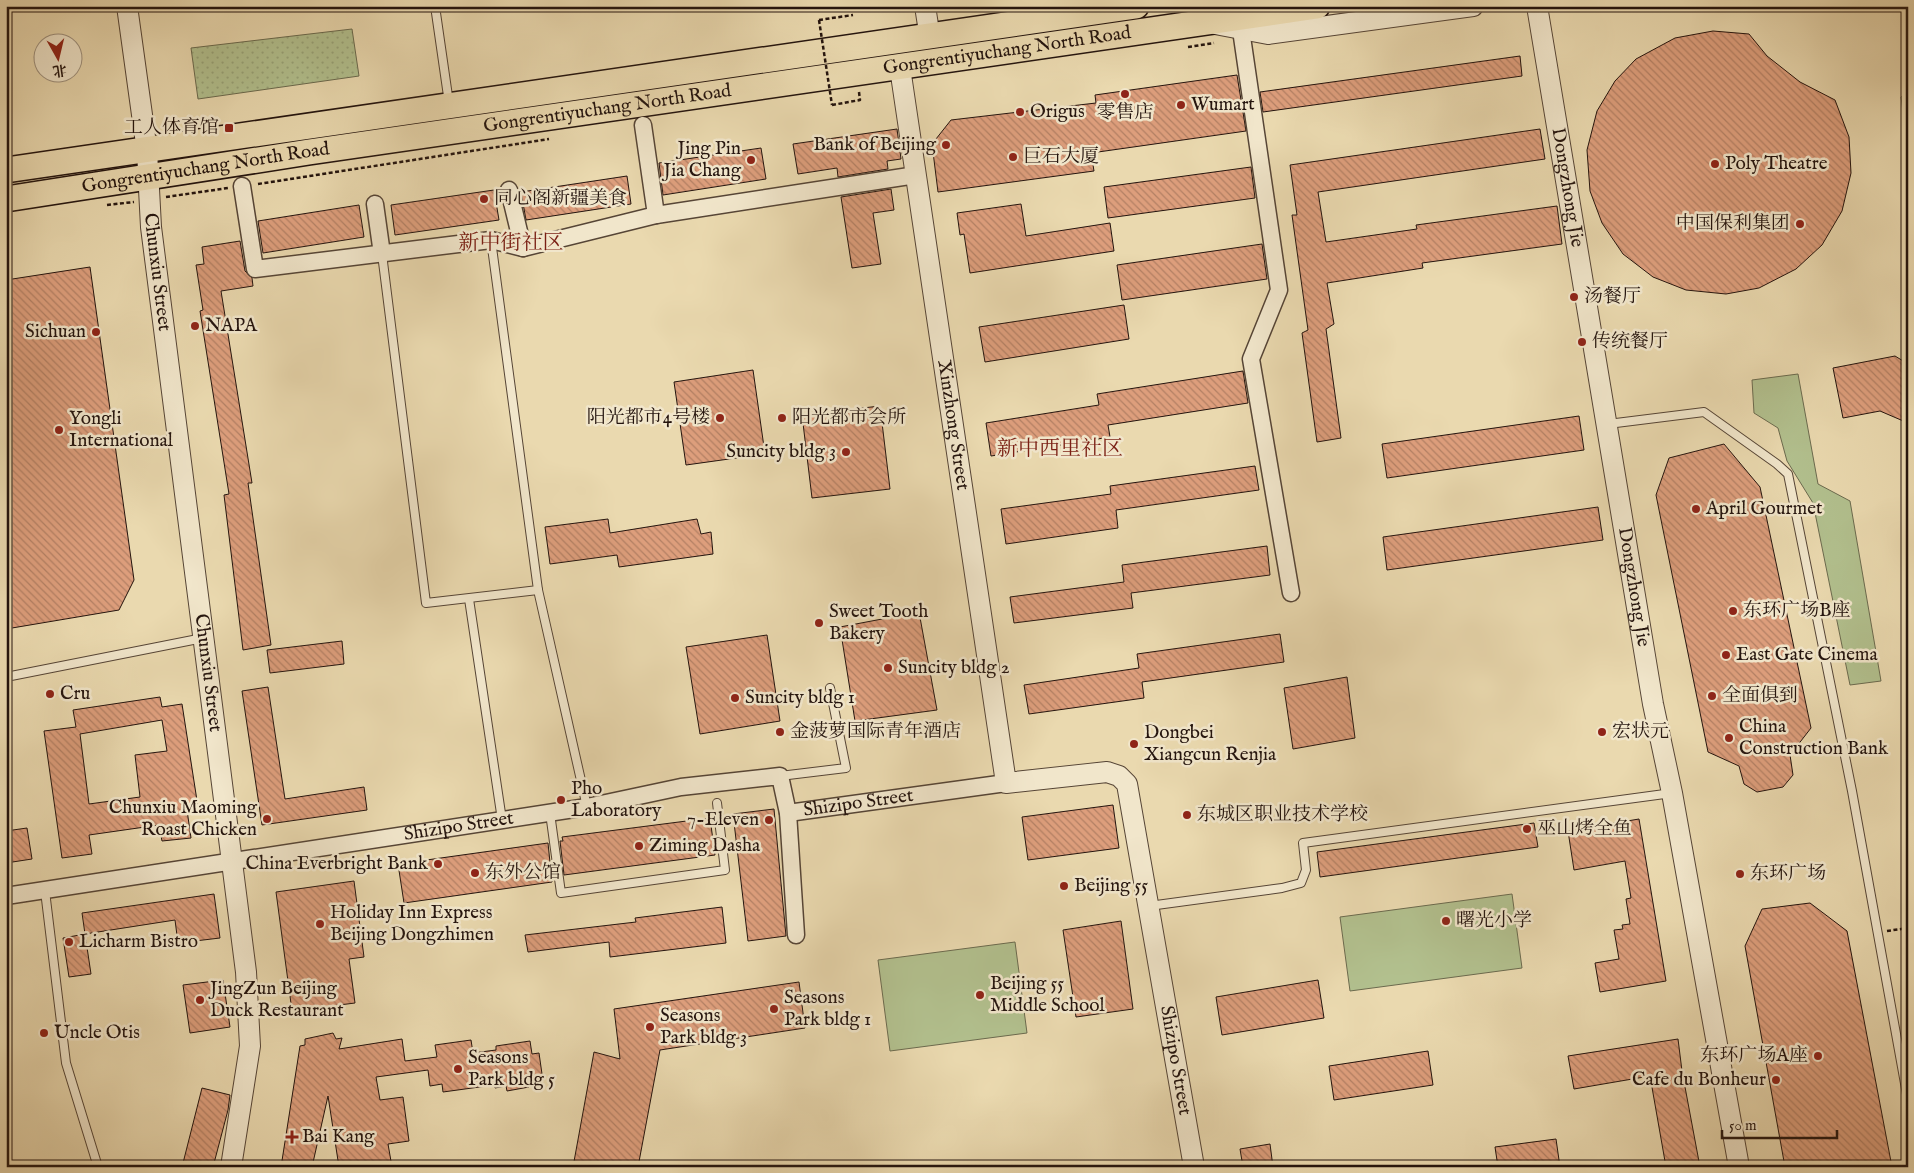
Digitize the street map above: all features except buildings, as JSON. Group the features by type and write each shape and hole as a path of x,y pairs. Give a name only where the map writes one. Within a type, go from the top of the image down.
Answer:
{"main road":[{"name":"Gongrentiyuchang North Road","path":"6,170 930,38 1136,6"},
{"name":"Gongrentiyuchang North Road","path":"6,199 309,152 900,68 1317,6"}],"street":[{"name":"Chunxiu Street","path":"127,6 147,151 151,227 246,972 250,1046 231,1167"},
{"path":"925,6 930,38"},
{"name":"Gongrentiyuchang North Road","path":"1208,22 1240,30 1268,34 1473,6"},
{"name":"Dongzhong Jie","path":"1538,6 1653,704 1672,793 1739,1167"},
{"path":"1240,30 1279,290 1251,359 1291,593"},
{"name":"Xinzhong Street","path":"900,68 1006,783"},
{"path":"643,125 656,215"},
{"path":"242,186 255,269 491,240 523,248 656,215 916,175"},
{"path":"509,190 523,248"},
{"path":"375,204 382,254"},
{"name":"Shizipo Street","path":"6,896 550,813 681,787 780,776 788,813 1006,783 1107,772 1119,776 1127,784 1194,1167"},
{"path":"788,813 796,935"}],"lane":[{"path":"435,6 450,107"},
{"path":"491,240 538,590 587,807"},
{"path":"382,254 426,604 538,590"},
{"path":"1606,424 1704,412 1778,464 1788,474 1852,791 1908,1100"},
{"path":"468,599 502,820"},
{"path":"6,677 203,638"},
{"path":"780,776 846,768 830,688"},
{"path":"1149,906 1282,888 1301,883 1306,870 1303,843 1672,793"},
{"path":"550,813 561,893 725,870 717,803"},
{"path":"45,891 66,1063 98,1167"}],"path":[{"path":"853,15 819,20 832,105 860,100 859,92"},
{"path":"1878,932 1908,928"}],"green space":[{"path":"352,29 359,76 198,99 191,48"},
{"path":"1908,91 1908,150 1901,97"},
{"path":"1798,374 1818,484 1850,501 1881,681 1850,685 1813,503 1787,461 1778,428 1754,413 1752,380"},
{"path":"1512,894 1522,968 1350,991 1340,917"},
{"path":"1015,942 1027,1033 890,1051 878,960"}],"place":[{"name":"零售店","path":"1125,94"},
{"name":"Wumart","path":"1181,105"},
{"name":"Origus","path":"1020,112"},
{"name":"工人体育馆","path":"229,128"},
{"name":"Bank of Beijing","path":"946,145"},
{"name":"巨石大厦","path":"1013,157"},
{"name":"Jing Pin Jia Chang","path":"751,160"},
{"name":"Poly Theatre","path":"1715,164"},
{"name":"同心阁新疆美食","path":"484,199"},
{"name":"中国保利集团","path":"1800,224"},
{"name":"汤餐厅","path":"1574,297"},
{"name":"NAPA","path":"195,326"},
{"name":"Sichuan","path":"96,332"},
{"name":"传统餐厅","path":"1582,342"},
{"name":"阳光都市4号楼","path":"720,418"},
{"name":"阳光都市会所","path":"782,418"},
{"name":"Yongli International","path":"59,430"},
{"name":"Suncity bldg 3","path":"846,452"},
{"name":"April Gourmet","path":"1696,509"},
{"name":"东环广场B座","path":"1733,611"},
{"name":"Sweet Tooth Bakery","path":"819,623"},
{"name":"East Gate Cinema","path":"1726,655"},
{"name":"Suncity bldg 2","path":"888,668"},
{"name":"Cru","path":"50,694"},
{"name":"全面俱到","path":"1712,696"},
{"name":"Suncity bldg 1","path":"735,698"},
{"name":"金菠萝国际青年酒店","path":"780,732"},
{"name":"宏状元","path":"1602,732"},
{"name":"China Construction Bank","path":"1729,738"},
{"name":"Dongbei Xiangcun Renjia","path":"1134,744"},
{"name":"Pho Laboratory","path":"561,800"},
{"name":"东城区职业技术学校","path":"1187,815"},
{"name":"Chunxiu Maoming Roast Chicken","path":"267,819"},
{"name":"7-Eleven","path":"769,820"},
{"name":"巫山烤全鱼","path":"1527,829"},
{"name":"Ziming Dasha","path":"639,846"},
{"name":"China Everbright Bank","path":"438,864"},
{"name":"东外公馆","path":"475,873"},
{"name":"东环广场","path":"1740,874"},
{"name":"Beijing 55","path":"1064,886"},
{"name":"曙光小学","path":"1446,921"},
{"name":"Holiday Inn Express Beijing Dongzhimen","path":"320,924"},
{"name":"Licharm Bistro","path":"69,942"},
{"name":"Beijing 55 Middle School","path":"980,995"},
{"name":"JingZun Beijing Duck Restaurant","path":"200,1000"},
{"name":"Seasons Park bldg 1","path":"774,1009"},
{"name":"Seasons Park bldg 3","path":"650,1027"},
{"name":"Uncle Otis","path":"44,1033"},
{"name":"东环广场A座","path":"1818,1056"},
{"name":"Seasons Park bldg 5","path":"458,1069"},
{"name":"Cafe du Bonheur","path":"1776,1080"},
{"name":"Bai Kang","path":"292,1137"}],"district":[{"name":"新中街社区","path":"511,243"},
{"name":"新中西里社区","path":"1060,449"}]}
